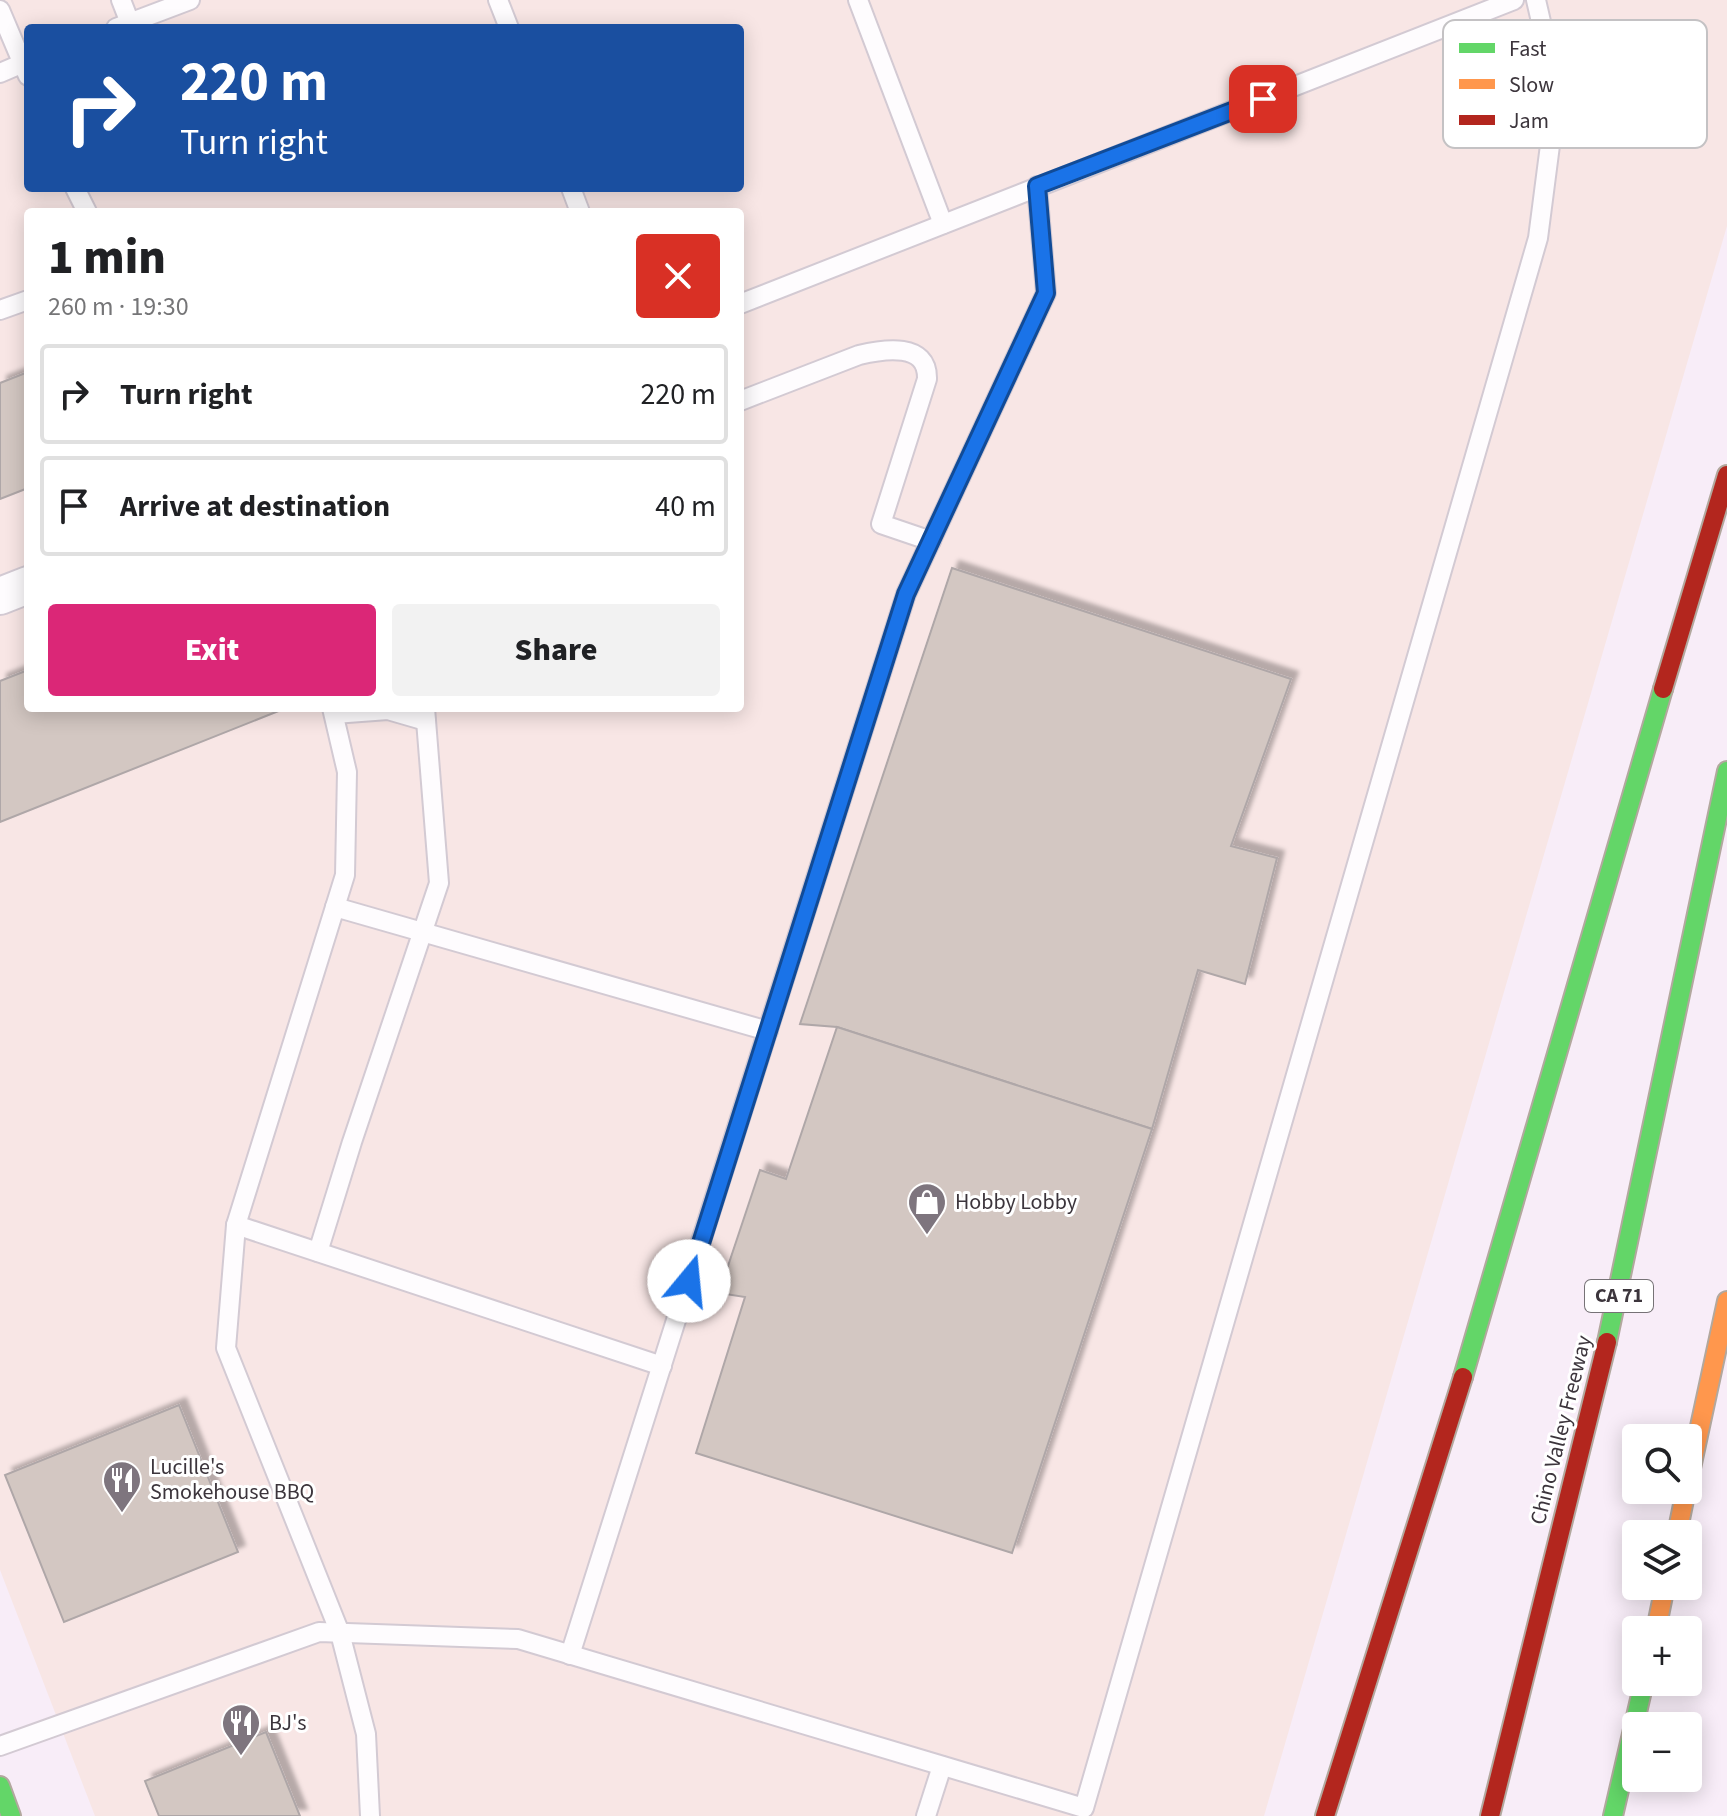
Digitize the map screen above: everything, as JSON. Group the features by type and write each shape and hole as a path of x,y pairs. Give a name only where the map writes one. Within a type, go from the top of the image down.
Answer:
{"main road":[{"path":"1325,1816 1474,1341 1573,992 1727,475"},
{"name":"Chino Valley Freeway","path":"1490,1816 1620,1290 1727,771"},
{"path":"1700,1424 1727,1301"},
{"path":"1613,1816 1641,1696"},
{"path":"0,1786 11,1816"}],"street":[{"path":"0,596 24,587"}],"lane":[{"path":"121,0 123,24"},
{"path":"126,24 190,0"},
{"path":"498,0 507,24"},
{"path":"858,0 943,224"},
{"path":"1463,20 1514,0"},
{"path":"1536,0 1541,20"},
{"path":"0,10 24,63"},
{"path":"744,302 1443,28"},
{"path":"0,73 24,67"},
{"path":"0,1746 319,1632 518,1639 1084,1808 1538,238 1550,148"},
{"path":"570,1655 906,594 1046,293 1037,186"},
{"path":"0,310 24,301"},
{"path":"744,399 869,352 904,350 917,355 923,361 927,379 881,524 931,541"},
{"path":"333,712 347,772 345,875 236,1225 226,1348 340,1633 366,1734 370,1816"},
{"path":"318,1252 439,883 426,714"},
{"path":"335,907 768,1031"},
{"path":"236,1225 662,1366"},
{"path":"926,1816 942,1766"}],"shaded area":[{"path":"0,0 1727,0 1727,226 1264,1816 95,1816 0,1570"}],"building":[{"path":"24,374 24,490 0,499 0,383"},
{"path":"952,568 1291,679 1231,846 1277,858 1245,984 1198,970 1152,1129 837,1027 800,1024"},
{"path":"24,672 24,712 276,712 0,822 0,681"},
{"name":"Hobby Lobby","path":"837,1027 1152,1129 1012,1553 696,1453 745,1297 719,1293 760,1170 786,1179"},
{"name":"Lucille's Smokehouse BBQ","path":"179,1405 238,1552 64,1622 5,1475"},
{"name":"BJ's","path":"266,1732 300,1816 159,1816 145,1781"}],"traffic: fast":[{"path":"1463,1377 1663,689"},
{"path":"1607,1342 1727,771"},
{"path":"1613,1816 1641,1696"},
{"path":"0,1786 11,1816"}],"traffic: slow":[{"path":"1700,1424 1727,1301"},
{"path":"1680,1520 1683,1504"},
{"path":"1659,1616 1662,1600"}],"traffic: jam":[{"path":"1663,689 1727,475"},
{"path":"1490,1816 1607,1342"},
{"path":"1325,1816 1463,1377"}],"place":[{"name":"Hobby Lobby","path":"927,1236"},
{"name":"Lucille's Smokehouse BBQ","path":"122,1514"},
{"name":"BJ's","path":"241,1757"}],"route":[{"path":"689,1281 906,594 1046,293 1037,186 1263,99"}]}
